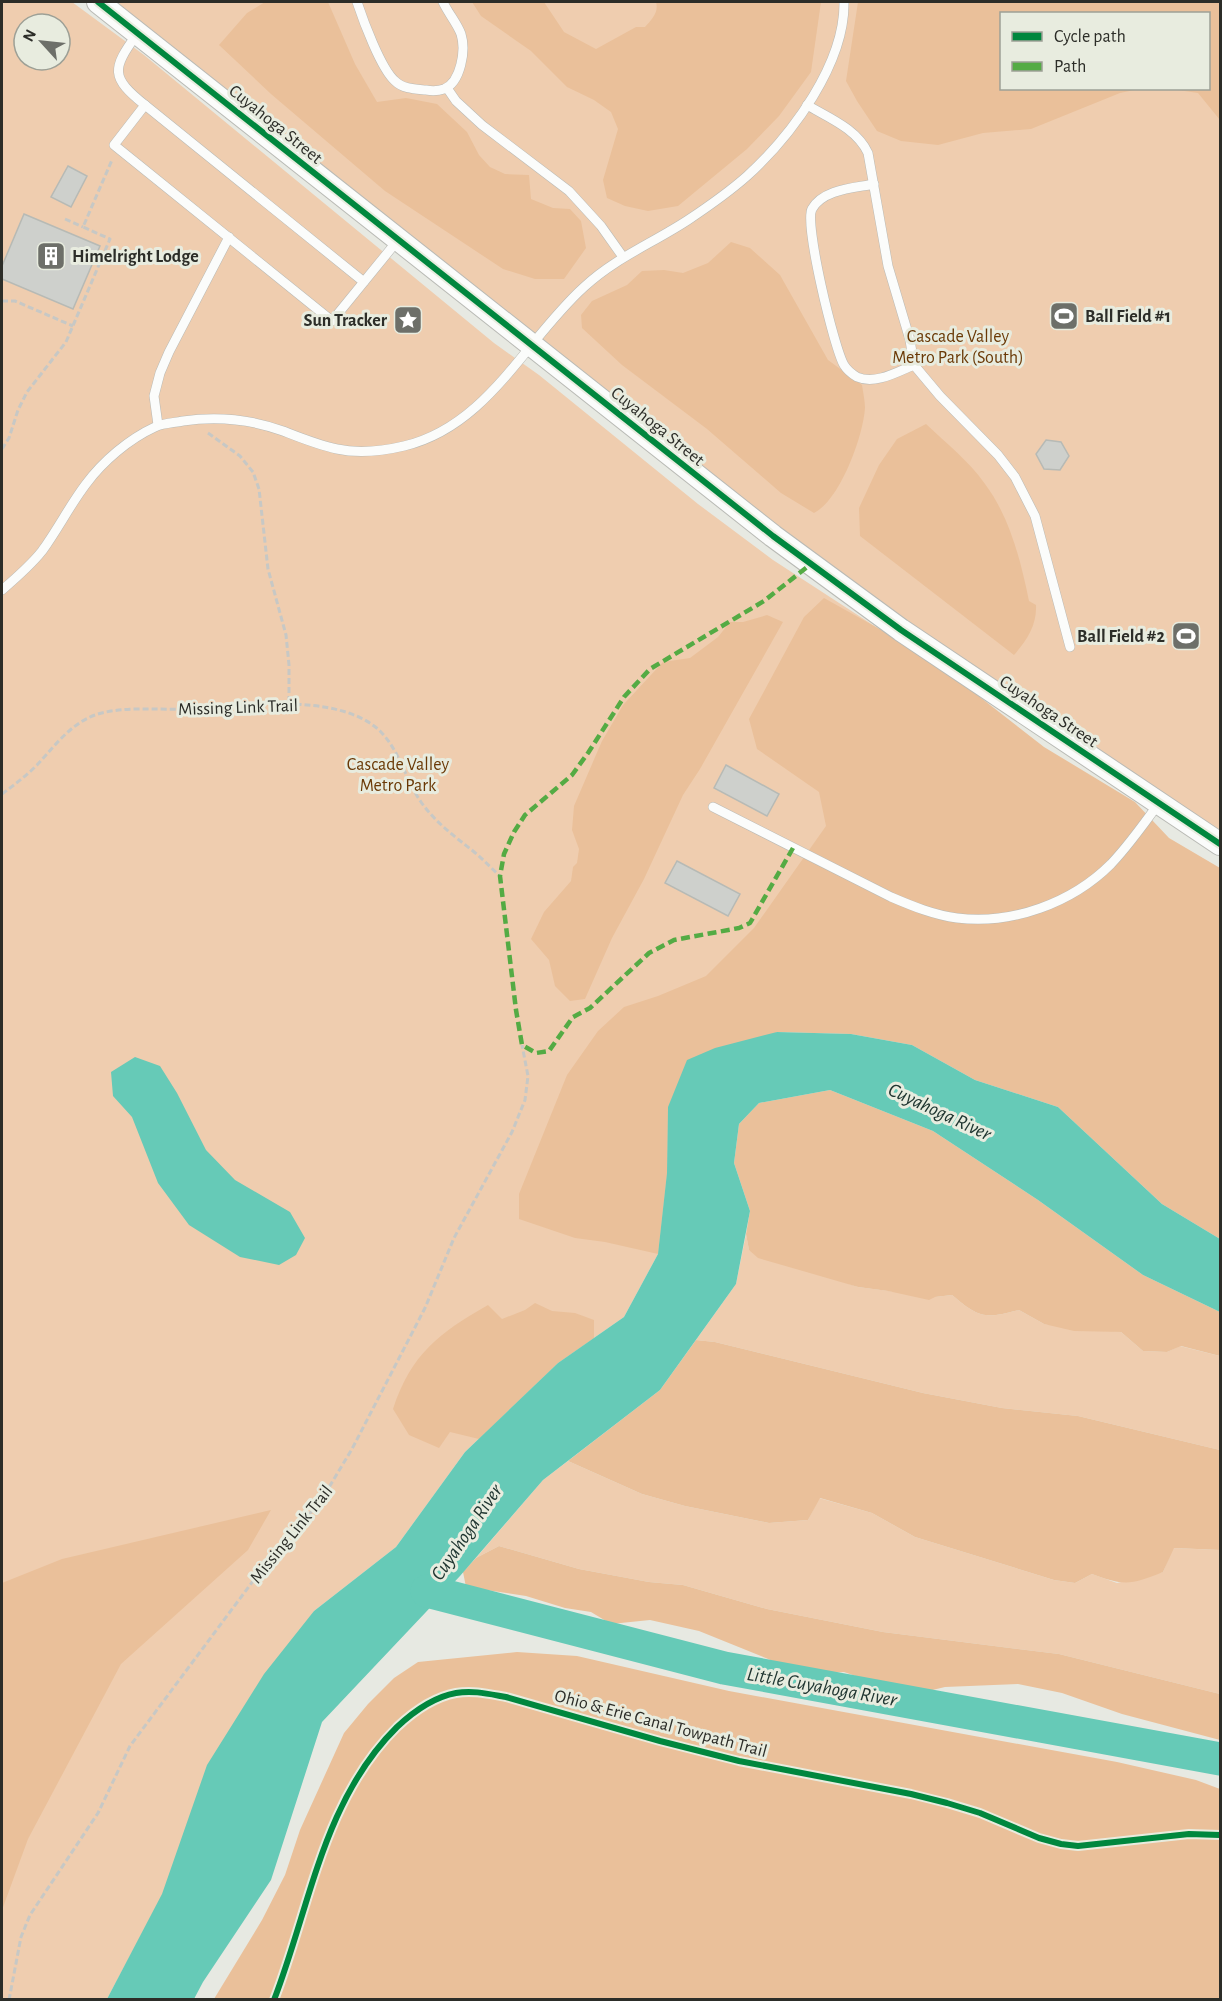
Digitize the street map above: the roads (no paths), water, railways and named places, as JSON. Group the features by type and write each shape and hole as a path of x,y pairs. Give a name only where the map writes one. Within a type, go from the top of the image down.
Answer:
{"street":[{"name":"Cuyahoga Street","path":"98,2 724,498 901,630 1221,843"}],"lane":[{"path":"357,2 375,48 396,82 413,89 433,91 447,88 459,70 462,43 460,33 443,2"},
{"path":"2,590 41,552 86,483 108,460 136,438 158,425 196,419 227,418 250,422 339,450 374,451 432,437 463,418 490,393 582,288 623,257 685,222 717,200 747,176 773,149 807,105 834,54 844,2"},
{"path":"138,33 122,55 117,69 122,84 364,282"},
{"path":"447,88 456,101 482,125 569,191 601,226 623,257"},
{"path":"145,105 114,145 332,321 398,240"},
{"path":"807,105 849,130 863,142 868,153 888,266 910,340 914,365 940,396 998,455 1015,477 1035,516 1070,647"},
{"path":"874,184 831,194 812,209 809,219 815,255 832,329 843,364 849,372 864,379 879,379 914,365"},
{"path":"158,425 154,396 160,373 229,237"},
{"path":"713,807 901,901 920,909 954,918 978,920 1018,914 1071,895 1086,885 1122,852 1159,803"}],"water":[{"name":"Cuyahoga River","path":"777,1032 851,1034 912,1045 975,1080 1058,1107 1162,1204 1220,1239 1220,1312 1143,1275 1038,1200 933,1131 830,1090 759,1103 739,1124 734,1163 750,1211 736,1284 660,1390 543,1480 460,1576 322,1722 271,1880 194,1999 107,1999 162,1894 207,1765 264,1674 314,1611 396,1547 465,1452 558,1363 624,1317 658,1254 667,1173 668,1107 687,1060 715,1048"},
{"path":"135,1057 160,1066 177,1093 206,1150 235,1180 290,1212 305,1238 296,1255 279,1265 240,1257 189,1225 158,1183 132,1117 113,1096 111,1072"}],"waterway":[{"name":"Little Cuyahoga River","path":"427,1591 724,1668 1220,1759"}],"place":[{"name":"Himelright Lodge","path":"51,256"},
{"name":"Ball Field #1","path":"1064,316"},
{"name":"Sun Tracker","path":"408,320"},
{"name":"Ball Field #2","path":"1186,636"}],"park label":[{"name":"Cascade Valley Metro Park (South)","path":"958,346"},
{"name":"Cascade Valley Metro Park","path":"398,774"}]}
